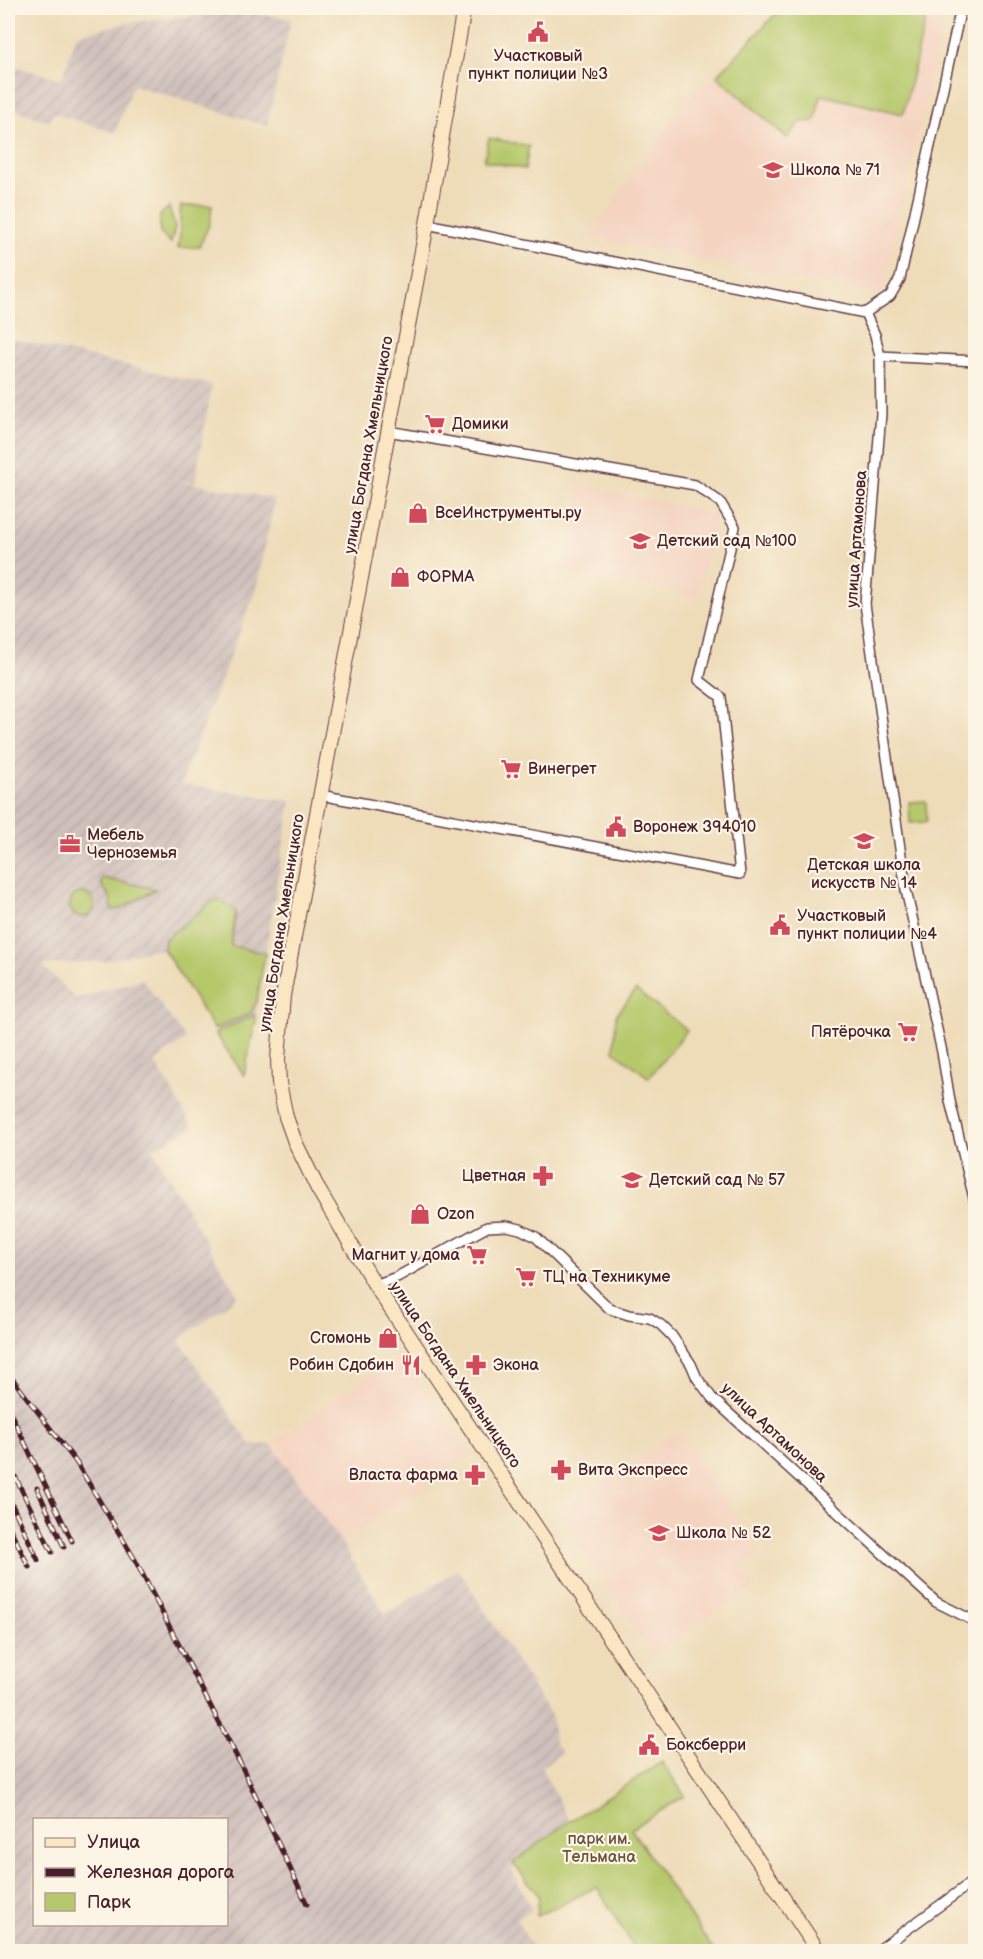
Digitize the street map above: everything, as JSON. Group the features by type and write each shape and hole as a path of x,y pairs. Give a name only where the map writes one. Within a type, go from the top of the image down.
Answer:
{"main road":[{"name":"улица Богдана Хмельницкого","path":"464,8 427,224 283,996 278,1059 279,1083 286,1117 303,1160 375,1285 819,1952"}],"street":[{"path":"427,224 865,313 890,296 900,279 961,8"},
{"name":"улица Артамонова","path":"865,313 875,334 880,356 881,414 865,604 906,890 942,1053 950,1101 975,1206"},
{"path":"880,356 975,361"},
{"path":"320,795 740,874 721,697 699,680 735,527 720,502 694,485 388,431"},
{"name":"улица Артамонова","path":"375,1285 397,1277 487,1227 507,1226 531,1234 578,1275 610,1309 650,1318 661,1325 672,1336 712,1398 936,1602 975,1622"},
{"path":"876,1952 975,1879"}],"shaded area":[{"name":"Школа № 71","path":"781,8 921,8 946,13 882,296 590,238 661,133 692,96 701,91 704,83 711,83"},
{"path":"243,11 291,19 267,126 133,85 115,133 53,113 49,122 8,107 8,95 16,67 62,79 76,35 125,23"},
{"path":"8,338 212,385 195,482 176,480 275,499 256,589 181,784 291,801 257,1001 256,1020 244,1075 164,950 151,950 104,961 42,965 76,999 142,979 186,1039 155,1062 193,1127 152,1149 238,1296 179,1340 251,1445 271,1444 342,1543 385,1614 459,1570 552,1717 554,1742 562,1753 541,1767 573,1828 512,1870 532,1910 516,1919 534,1951 8,1952"},
{"name":"Детский сад №100","path":"580,485 716,513 699,597 564,570"},
{"path":"400,1353 471,1453 342,1543 271,1444"},
{"name":"Школа № 52","path":"678,1430 762,1554 742,1567 755,1588 652,1655 557,1512"}],"green space":[{"path":"781,8 928,9 903,114 821,95 815,121 801,122 787,138 717,76"},
{"path":"489,138 529,146 525,169 484,161"},
{"path":"212,205 210,223 199,247 178,248 181,206"},
{"path":"169,207 175,227 171,243 160,233 160,215"},
{"path":"926,801 927,822 910,823 909,802"},
{"path":"102,878 156,889 121,909 112,910 110,897 101,884"},
{"path":"82,893 91,896 94,905 91,914 82,917 73,914 70,905 73,896"},
{"path":"217,898 236,911 231,946 265,953 257,1001 251,1013 214,1029 164,950 165,939"},
{"path":"636,990 687,1030 649,1078 614,1051 616,1015"},
{"path":"254,1015 256,1020 244,1075 215,1033"},
{"name":"парк им. Тельмана","path":"662,1762 685,1796 631,1829 714,1951 636,1951 597,1887 537,1916 539,1896 513,1863 556,1830"}],"railway":[{"path":"8,1373 76,1462 134,1558 241,1765 307,1904"},
{"path":"8,1408 72,1541"},
{"path":"8,1462 52,1552"},
{"path":"37,1488 64,1547"},
{"path":"8,1496 38,1560"},
{"path":"8,1524 29,1567"}],"place":[{"name":"Участковый пункт полиции №3","path":"538,32"},
{"name":"Школа № 71","path":"773,170"},
{"name":"Домики","path":"435,424"},
{"name":"ВсеИнструменты.ру","path":"418,513"},
{"name":"Детский сад №100","path":"640,541"},
{"name":"ФОРМА","path":"400,577"},
{"name":"Винегрет","path":"511,769"},
{"name":"Воронеж 394010","path":"616,827"},
{"name":"Детская школа искусств № 14","path":"864,841"},
{"name":"Мебель Черноземья","path":"70,844"},
{"name":"Участковый пункт полиции №4","path":"780,925"},
{"name":"Пятёрочка","path":"908,1032"},
{"name":"Цветная","path":"543,1176"},
{"name":"Детский сад № 57","path":"632,1180"},
{"name":"Ozon","path":"420,1214"},
{"name":"Магнит у дома","path":"477,1255"},
{"name":"ТЦ на Техникуме","path":"526,1277"},
{"name":"Сгомонь","path":"388,1338"},
{"name":"Робин Сдобин","path":"411,1365"},
{"name":"Экона","path":"476,1365"},
{"name":"Вита Экспресс","path":"561,1470"},
{"name":"Власта фарма","path":"475,1475"},
{"name":"Школа № 52","path":"659,1533"},
{"name":"Боксберри","path":"649,1745"}]}
